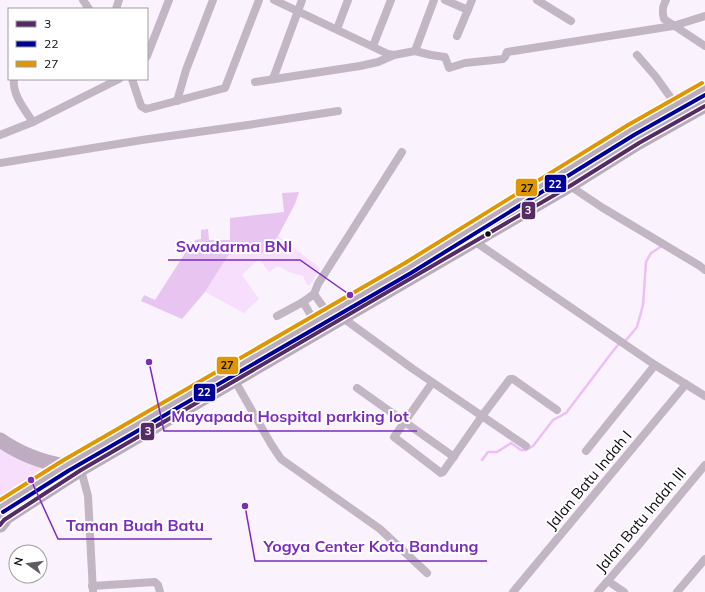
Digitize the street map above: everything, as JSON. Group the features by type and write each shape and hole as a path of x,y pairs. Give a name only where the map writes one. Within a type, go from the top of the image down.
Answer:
{"highway":[{"path":"0,440 21,453 35,459 64,466"}],"main road":[{"path":"1,514 64,466 176,401 240,374 315,322 408,268 631,130 705,88"},
{"path":"1,514 81,470 240,374 343,318 570,186 639,143 705,106"},
{"path":"631,130 639,143"}],"street":[{"path":"148,53 168,0"},
{"path":"177,101 186,70 213,0"},
{"path":"132,80 141,106 146,109 225,88 259,0"},
{"path":"274,0 394,55"},
{"path":"273,79 302,0"},
{"path":"337,29 348,0"},
{"path":"373,46 391,0"},
{"path":"412,52 434,0"},
{"path":"445,0 468,10"},
{"path":"457,36 472,0"},
{"path":"537,0 571,21"},
{"path":"666,0 662,13 664,19 705,46"},
{"path":"255,82 360,66 378,62 394,55 412,52 445,57 449,68 465,63 503,59 506,52 673,26 705,16"},
{"path":"637,55 656,77 676,105"},
{"path":"14,80 14,86 20,103 33,122"},
{"path":"0,135 33,122 117,80"},
{"path":"0,163 338,111"},
{"path":"277,316 303,302 314,294 318,284 402,152"},
{"path":"570,186 603,208 705,270"},
{"path":"474,241 655,365 705,396"},
{"path":"314,294 329,315"},
{"path":"303,302 315,322"},
{"path":"343,318 432,383 526,446"},
{"path":"586,451 655,365"},
{"path":"240,374 271,444 282,459 380,529 427,573"},
{"path":"432,383 394,436 395,439 439,472 443,472 510,379 513,379 556,410"},
{"name":"Jalan Batu Indah I","path":"513,592 686,384"},
{"path":"357,388 454,457"},
{"name":"Jalan Batu Indah III","path":"598,592 705,465"},
{"path":"81,470 88,496 92,589 155,582 160,590"},
{"path":"677,592 705,559"},
{"path":"608,580 624,592"}],"shaded area":[{"path":"299,192 295,204 278,236 262,253 243,247 241,250 233,248 205,292 182,319 141,301 144,295 155,300 189,247 194,246 195,240 201,239 201,230 208,229 209,240 230,240 230,218 284,212 282,193"},
{"path":"278,236 320,268 310,285 307,285 303,276 289,272 278,266 269,272 259,259 242,275 259,299 244,313 205,292 233,248 242,247 262,253"},
{"path":"0,442 63,469 0,505"}],"waterway":[{"path":"482,460 488,452 497,452 511,443 521,450 526,450 533,446 553,420 566,413 613,351 619,344 627,339 637,327 643,305 646,262 651,253 662,246"}],"transit line":[{"name":"27","path":"0,500 62,461 405,263 628,125 702,83"},
{"name":"22","path":"3,512 68,471 411,273 634,135 705,95"},
{"name":"3","path":"0,525 4,520 81,470 570,186 639,143 705,106"}],"place":[{"name":"Swadarma BNI","path":"350,295"},
{"name":"Mayapada Hospital parking lot","path":"149,362"},
{"name":"Taman Buah Batu","path":"31,480"},
{"name":"Yogya Center Kota Bandung","path":"245,506"}]}
